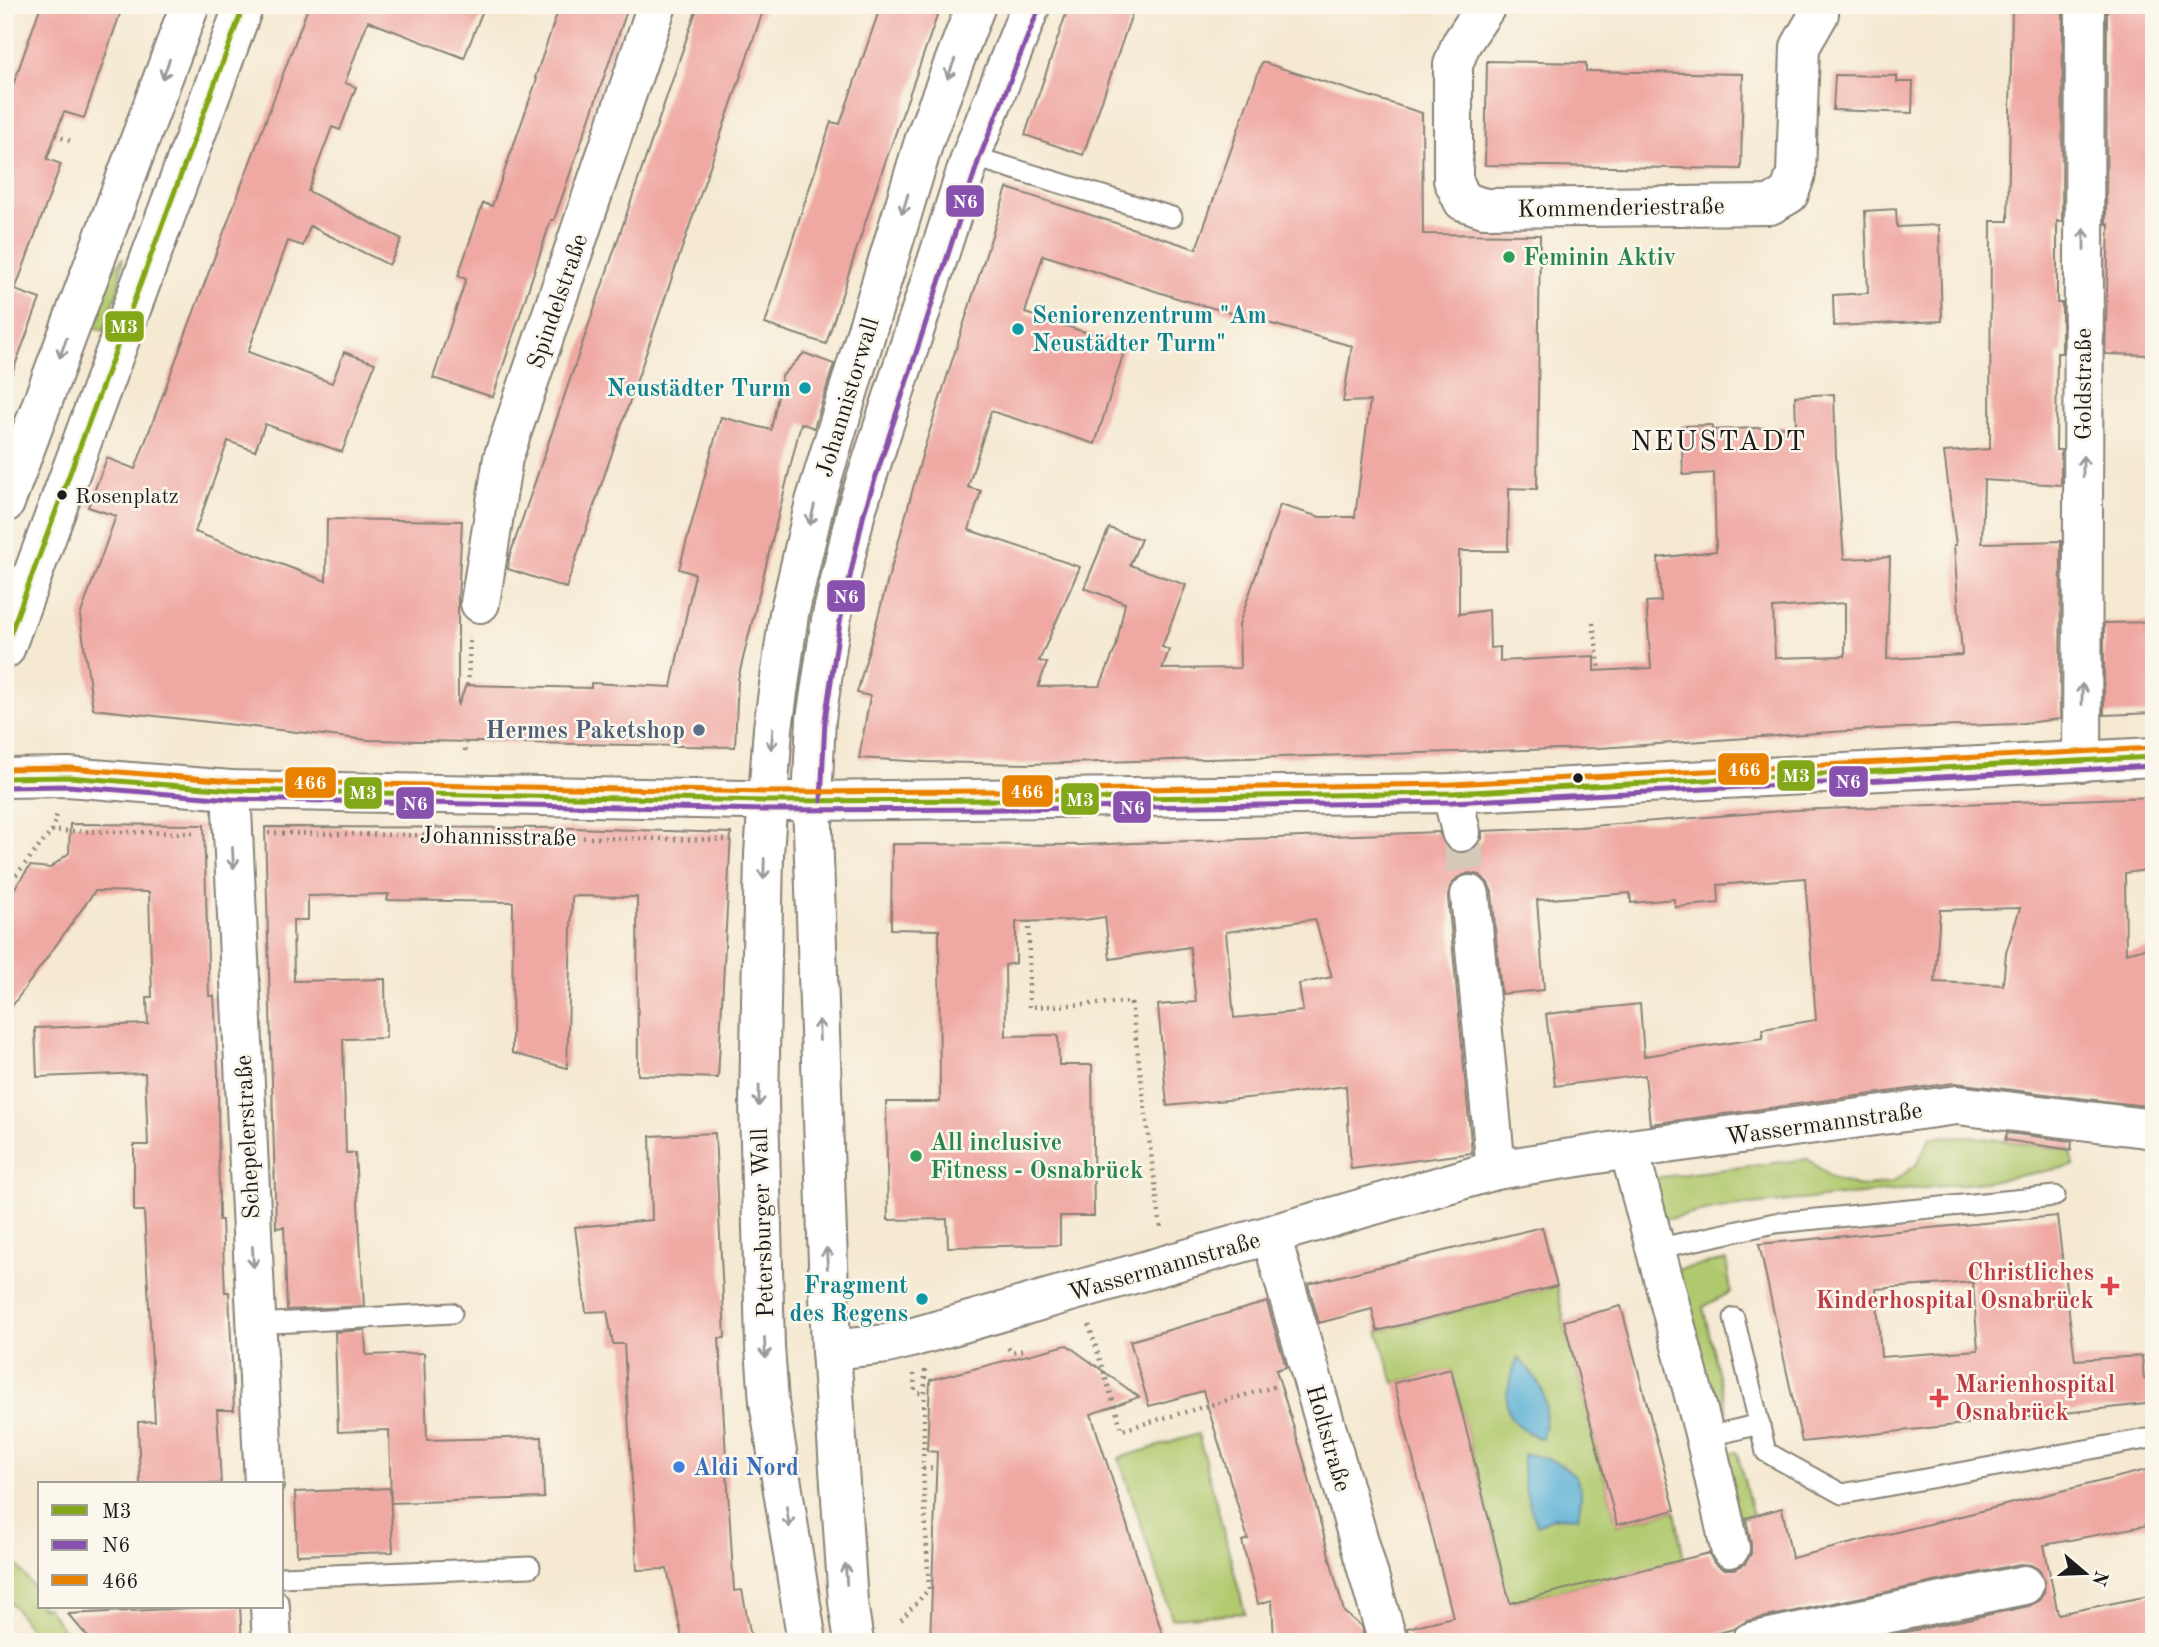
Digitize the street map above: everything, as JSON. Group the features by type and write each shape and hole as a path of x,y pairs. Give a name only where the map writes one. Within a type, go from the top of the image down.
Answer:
{"street":[{"path":"5,503 190,5"},
{"path":"5,649 244,5"},
{"name":"Spindelstraße","path":"480,603 503,458 657,5"},
{"name":"Johannistorwall","path":"767,801 773,728 789,614 815,502 925,138 976,5"},
{"name":"Johannistorwall","path":"812,801 816,719 829,632 856,511 971,156 1031,5"},
{"name":"Kommenderiestraße","path":"1488,5 1461,44 1453,65 1453,180 1462,201 1484,208 1770,205 1789,194 1796,174 1800,47 1819,14 1819,5"},
{"name":"Goldstraße","path":"2082,762 2085,5"},
{"name":"Johannisstraße","path":"5,778 68,777 231,790 812,801 1452,793 2154,757"},
{"name":"Schepelerstraße","path":"231,790 264,1482"},
{"path":"1452,793 1461,832"},
{"name":"Petersburger Wall","path":"767,801 758,1103 765,1347 769,1402 807,1642"},
{"path":"812,801 831,1350 848,1602 854,1642"},
{"path":"1470,895 1496,1170"},
{"name":"Wassermannstraße","path":"831,1350 887,1344 1496,1170 1629,1149 1957,1105 2154,1129"},
{"path":"1629,1149 1705,1437 1730,1548"},
{"name":"Holtstraße","path":"1271,1235 1388,1642"},
{"path":"1755,1641 2024,1585"},
{"path":"270,1608 272,1642"}],"lane":[{"path":"971,156 1172,217"},
{"path":"1912,1111 2007,1129"},
{"path":"1656,1249 1775,1223 2055,1196"},
{"path":"256,1324 452,1313"},
{"path":"1734,1318 1766,1452 1842,1494 2146,1439"},
{"path":"1705,1437 1760,1424"},
{"path":"284,1577 530,1567"}],"path":[{"path":"55,135 70,141"},
{"path":"468,685 470,620 480,603"},
{"path":"1593,623 1600,671"},
{"path":"465,751 466,743"},
{"path":"7,886 52,831 205,833"},
{"name":"Johannisstraße","path":"265,833 731,840"},
{"path":"1029,921 1029,1007 1131,1002 1165,1264"},
{"path":"1078,1291 1122,1430 1311,1376"},
{"path":"901,1620 930,1589 923,1469 926,1363"},
{"path":"923,1469 937,1468"}],"green space":[{"path":"123,257 118,291 104,331 87,325 103,285"},
{"path":"1969,1136 2071,1150 2074,1166 1984,1182 1719,1208 1663,1220 1652,1178 1808,1159 1831,1178 1859,1187 1891,1183 1916,1165 1931,1137"},
{"path":"1726,1260 1731,1292 1703,1307 1727,1411 1711,1414 1676,1270"},
{"path":"1557,1286 1617,1525 1675,1510 1684,1560 1453,1617 1502,1571 1451,1370 1394,1383 1378,1331"},
{"path":"1198,1434 1245,1613 1172,1618 1119,1458"},
{"path":"1737,1452 1753,1516 1739,1519 1722,1455"},
{"path":"5,1548 38,1594 38,1608 48,1608 72,1642 39,1642 5,1594"}],"water":[{"path":"1518,1358 1544,1394 1546,1414 1542,1439 1517,1424 1507,1407 1509,1385"},
{"path":"1523,1454 1558,1463 1573,1474 1581,1490 1578,1518 1555,1517 1537,1525 1526,1490"}],"building":[{"path":"41,5 123,5 84,118 64,112 47,159 61,164 15,290 40,299 8,384 5,384 5,108"},
{"path":"309,5 485,5 464,58 368,21 345,83 356,87 340,130 332,127 308,191 402,239 389,265 310,226 303,246 288,241 248,352 332,383 344,352 375,363 342,452 265,424 255,451 228,441 195,532 326,581 327,519 462,521 458,600 458,706 466,685 591,688 591,683 671,687 695,574 679,569 721,417 771,430 782,376 804,353 834,364 814,428 801,423 738,679 735,747 368,740 93,709 80,616 116,516 88,507 107,458 135,469"},
{"path":"560,5 629,5 554,220 551,220 493,397 433,378 466,279 458,276 483,203 492,206"},
{"path":"698,5 765,5 566,588 508,569 509,558"},
{"path":"881,5 941,5 879,180 826,344 765,324 831,122 840,124"},
{"path":"1069,5 1135,5 1083,155 1025,135"},
{"path":"2012,5 2063,5 2062,222 2057,221 2057,303 2062,303 2062,353 2057,353 2056,450 2061,450 2061,485 1984,480 1982,543 2061,541 2060,719 2014,724 1878,729 1599,748 1028,764 859,758 870,696 857,693 923,452 1007,188 1196,249 1262,62 1422,113 1423,234 1540,235 1537,489 1509,488 1508,551 1459,551 1459,614 1489,610 1490,648 1500,647 1500,661 1594,656 1594,671 1651,668 1646,602 1661,601 1658,558 1716,551 1714,473 1683,475 1681,426 1712,425 1712,430 1796,426 1795,396 1834,394 1844,559 1890,557 1887,659 1962,655 1956,545 1944,452 1990,449 1991,221 2008,221","holes":["1043,255 1180,299 1352,346 1343,402 1370,401 1355,517 1320,517 1280,505 1239,624 1240,668 1162,669 1169,650 1162,647 1186,585 1130,565 1141,539 1109,528 1084,588 1125,603 1116,647 1100,686 1038,687 1047,663 1039,661 1080,567 969,530 981,491 968,487 991,411 1095,444 1126,345 1025,313","1845,603 1845,656 1775,658 1773,608"]},
{"path":"2107,5 2154,5 2154,355 2105,354 2109,224 2106,224"},
{"path":"1487,61 1586,63 1586,71 1743,74 1741,169 1485,165"},
{"path":"1835,75 1897,76 1897,82 1913,82 1912,113 1833,110"},
{"path":"1896,209 1897,227 1939,225 1942,321 1834,326 1833,295 1868,293 1865,211"},
{"path":"2154,622 2154,713 2104,715 2104,623"},
{"path":"2154,797 2154,869 2125,873 2126,953 2154,946 2154,1107 1954,1083 1650,1124 1645,1075 1555,1086 1546,1014 1640,1004 1644,1056 1763,1038 1763,1029 1816,1020 1805,878 1718,885 1719,903 1675,907 1674,899 1631,903 1630,893 1537,900 1544,990 1501,994 1492,892 1480,875 1469,873 1457,878 1450,887 1448,897 1472,1153 1351,1169 1346,1086 1167,1106 1158,1005 1196,1002 1190,947 1110,959 1105,917 1016,922 1016,963 1005,965 1006,1036 1058,1035 1059,1065 1092,1065 1094,1216 1060,1216 1060,1245 948,1247 947,1219 888,1220 886,1102 940,1102 939,930 891,929 892,844 1080,845 1439,832 1446,847 1455,853 1465,853 1476,847 1482,839 1482,831 1579,827 1795,810","holes":["2020,908 2006,953 2003,985 1935,982 1940,910","1315,919 1332,977 1299,984 1303,1011 1234,1018 1226,932"]},
{"path":"70,824 204,825 209,996 214,996 218,1071 219,1220 222,1220 225,1292 229,1292 234,1410 217,1410 221,1482 140,1482 138,1422 155,1421 144,1211 134,1211 134,1145 148,1145 145,1073 37,1077 35,1028 148,1024 147,997 152,997 149,892 95,891 5,1016 5,902 30,866 50,868 69,853"},
{"path":"265,827 571,828 731,833 718,1078 638,1075 637,897 572,896 567,1068 512,1053 513,902 387,900 389,894 308,896 308,920 293,920 294,981 385,979 386,1038 343,1039 346,1153 355,1153 364,1306 287,1310 284,1227 276,1228"},
{"path":"715,1133 725,1338 719,1338 734,1591 742,1590 752,1642 683,1642 667,1569 637,1570 624,1344 613,1344 607,1311 586,1312 575,1227 652,1220 650,1136"},
{"path":"2007,1133 2072,1141 2071,1150 2005,1140"},
{"path":"2057,1216 2075,1360 2142,1356 2144,1379 2154,1378 2154,1403 1802,1442 1759,1244","holes":["1973,1282 1978,1350 1881,1357 1876,1289"]},
{"path":"1542,1227 1557,1286 1377,1331 1372,1309 1319,1323 1308,1284"},
{"path":"1267,1302 1286,1367 1276,1370 1305,1464 1344,1612 1361,1626 1365,1642 1274,1642 1272,1600 1258,1604 1242,1541 1248,1539 1203,1391 1149,1406 1130,1341"},
{"path":"1621,1306 1675,1510 1617,1525 1564,1321"},
{"path":"365,1330 366,1355 424,1353 427,1440 542,1437 544,1498 391,1503 389,1430 338,1432 335,1332"},
{"path":"1067,1345 1139,1397 1091,1414 1165,1642 930,1642 937,1452 927,1451 930,1380"},
{"path":"1451,1369 1510,1603 1709,1553 1714,1563 1723,1569 1735,1569 1745,1564 1751,1554 1746,1518 1782,1508 1792,1558 2154,1468 2154,1524 2044,1545 2058,1614 2154,1595 2154,1642 1859,1642 2029,1606 2039,1601 2044,1592 2045,1581 2040,1570 2031,1565 2020,1564 1747,1621 1734,1629 1682,1642 1409,1642 1407,1628 1453,1617 1394,1383"},
{"path":"390,1488 393,1552 297,1555 295,1492"},
{"path":"240,1608 242,1642 92,1642 68,1614"}],"tunnel":[{"path":"1461,832 1470,895"}],"transit line":[{"name":"M3","path":"5,648 244,5"},
{"name":"N6","path":"821,801 825,720 840,622 864,513 979,159 1039,8"},
{"name":"466","path":"5,769 69,768 231,781 767,792 1013,791 1452,784 2154,748"},
{"name":"M3","path":"5,778 68,777 231,790 767,801 1013,800 1452,793 2154,757"},
{"name":"N6","path":"5,787 68,786 231,799 767,810 1013,809 1452,802 2154,766"}],"place":[{"name":"Feminin Aktiv","path":"1509,257"},
{"name":"Seniorenzentrum \"Am Neustädter Turm\"","path":"1018,329"},
{"name":"Neustädter Turm","path":"805,388"},
{"name":"Rosenplatz","path":"62,495"},
{"name":"Hermes Paketshop","path":"699,730"},
{"name":"All inclusive Fitness - Osnabrück","path":"916,1156"},
{"name":"Christliches Kinderhospital Osnabrück","path":"2110,1286"},
{"name":"Fragment des Regens","path":"922,1299"},
{"name":"Marienhospital Osnabrück","path":"1939,1398"},
{"name":"Aldi Nord","path":"679,1467"}],"district":[{"name":"NEUSTADT","path":"1719,440"}]}
